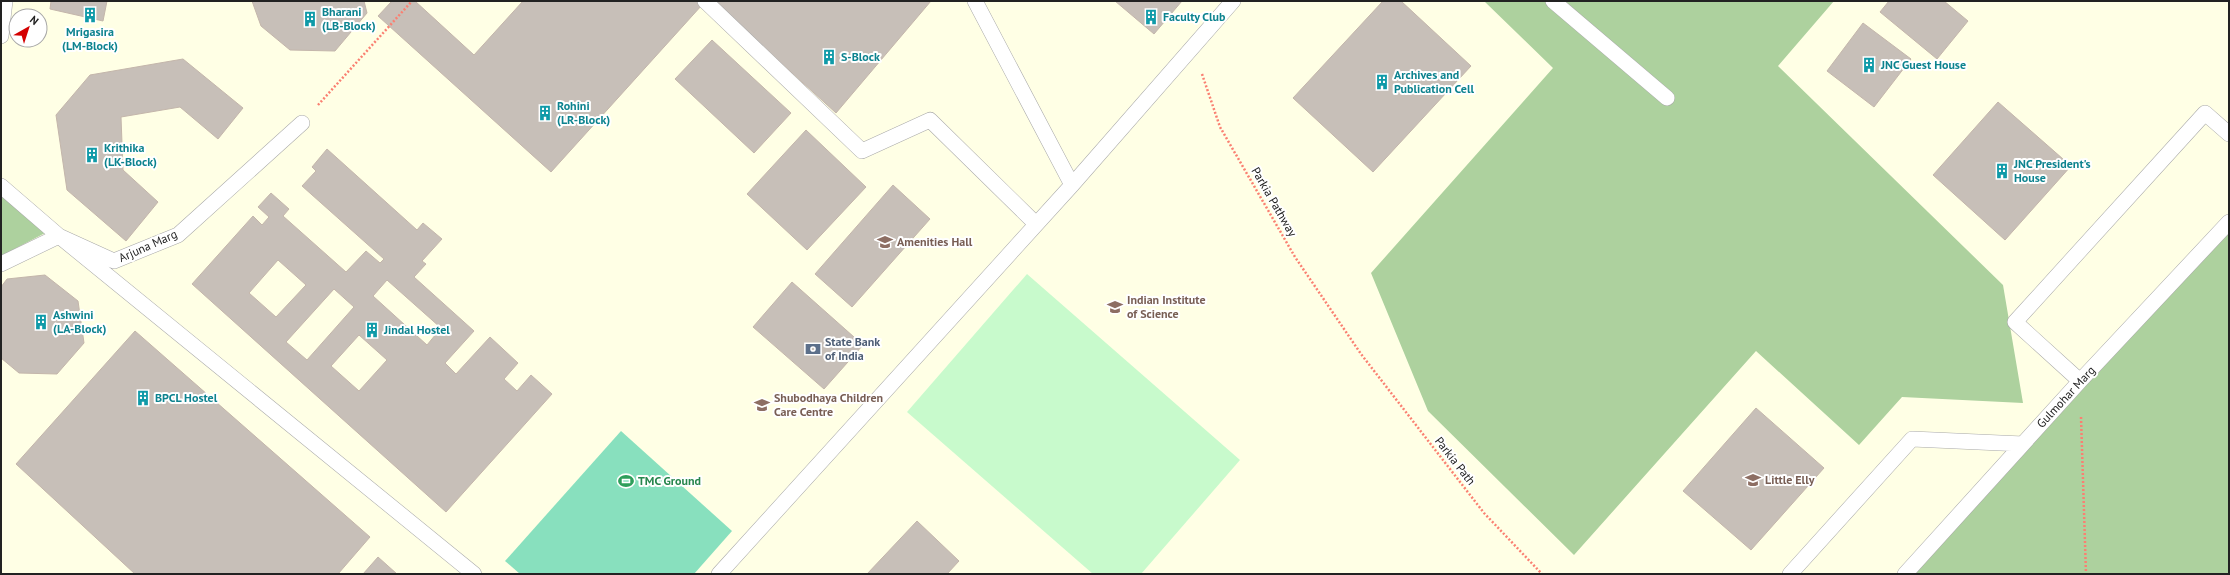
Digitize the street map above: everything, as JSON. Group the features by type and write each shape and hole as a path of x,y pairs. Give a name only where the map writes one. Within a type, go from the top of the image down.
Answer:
{"lane":[{"path":"1,36 5,1"},
{"path":"705,1 862,151 930,120 1036,224"},
{"path":"975,1 1072,185"},
{"path":"718,574 1072,185 1234,1"},
{"path":"1553,1 1667,98"},
{"path":"2080,381 2015,322 2205,112 2229,134"},
{"name":"Arjuna Marg","path":"1,186 59,236 114,261 178,235 302,123"},
{"name":"Gulmohar Marg","path":"1905,574 2080,381 2229,222"},
{"path":"1,264 59,236 474,574"},
{"path":"1790,574 1912,439 2023,444"}],"path":[{"path":"302,123 412,1"},
{"name":"Parkia Pathway","path":"1192,47 1220,127 1295,257 1361,354"},
{"name":"Parkia Path","path":"1361,354 1484,513 1542,574"},
{"path":"2080,381 2086,574"}],"shaded area":[{"name":"Indian Institute of Science","path":"1,1 2229,1 2229,574 1,574"}],"green space":[{"path":"1484,1 1834,1 1778,66 2003,285 2023,403 1902,397 1859,445 1756,351 1574,555 1428,411 1371,273 1553,68"},
{"path":"1,195 45,233 1,256"},
{"path":"2229,223 2229,574 1909,574"},
{"path":"1027,274 1240,460 1141,574 1093,574 907,412"},
{"name":"TMC Ground","path":"621,431 732,531 694,574 520,574 505,561"}],"building":[{"name":"Mrigasira (LM-Block)","path":"51,1 107,1 103,21 50,9"},
{"name":"Bharani (LB-Block)","path":"252,1 364,1 367,13 335,51 290,50 261,26"},
{"name":"Rohini (LR-Block)","path":"392,1 415,1 474,55 523,1 698,1 702,5 551,172 378,16"},
{"name":"S-Block","path":"713,1 931,1 836,113"},
{"name":"Faculty Club","path":"1115,1 1182,1 1154,34"},
{"name":"Archives and Publication Cell","path":"1383,1 1401,1 1471,66 1373,172 1293,98"},
{"path":"1889,1 1944,1 1968,21 1937,59 1880,12"},
{"name":"JNC Guest House","path":"1863,23 1911,59 1874,107 1827,71"},
{"path":"712,40 791,113 754,153 675,79"},
{"name":"Krithika (LK-Block)","path":"183,59 243,108 218,139 180,107 121,117 123,170 158,202 126,241 67,190 56,115 90,75"},
{"name":"JNC President's House","path":"1998,102 2071,166 2005,240 1933,175"},
{"path":"806,130 866,187 807,250 747,194"},
{"name":"Jindal Hostel","path":"327,149 417,230 423,223 442,239 422,261 426,264 414,277 474,331 445,363 456,374 490,337 518,363 504,379 517,391 531,375 552,394 446,512 192,284 253,216 262,225 269,217 258,207 271,193 289,209 283,216 346,272 366,251 380,263 384,259 302,186 316,171 312,167","holes":["278,260 306,285 276,317 249,293","387,280 441,328 427,345 373,296","334,289 354,307 307,360 286,342","359,335 387,360 359,391 331,366"]},
{"path":"893,185 930,219 852,307 815,274"},
{"name":"Ashwini (LA-Block)","path":"45,275 78,301 84,343 57,374 19,373 1,358 1,287 7,279"},
{"path":"792,282 863,345 824,389 753,327"},
{"name":"BPCL Hostel","path":"135,331 370,537 338,574 135,574 16,464"},
{"name":"Little Elly","path":"1756,408 1824,468 1751,550 1683,491"},
{"path":"917,521 959,561 947,574 867,574"},
{"path":"378,557 397,574 363,574"}],"place":[{"name":"Mrigasira (LM-Block)","path":"90,15"},
{"name":"Faculty Club","path":"1151,17"},
{"name":"Bharani (LB-Block)","path":"310,19"},
{"name":"S-Block","path":"829,57"},
{"name":"JNC Guest House","path":"1869,65"},
{"name":"Archives and Publication Cell","path":"1382,82"},
{"name":"Rohini (LR-Block)","path":"545,113"},
{"name":"Krithika (LK-Block)","path":"92,155"},
{"name":"JNC President's House","path":"2002,171"},
{"name":"Amenities Hall","path":"885,242"},
{"name":"Indian Institute of Science","path":"1115,307"},
{"name":"Ashwini (LA-Block)","path":"41,322"},
{"name":"Jindal Hostel","path":"372,330"},
{"name":"State Bank of India","path":"813,349"},
{"name":"BPCL Hostel","path":"143,398"},
{"name":"Shubodhaya Children Care Centre","path":"762,405"},
{"name":"Little Elly","path":"1753,480"},
{"name":"TMC Ground","path":"626,481"}]}
